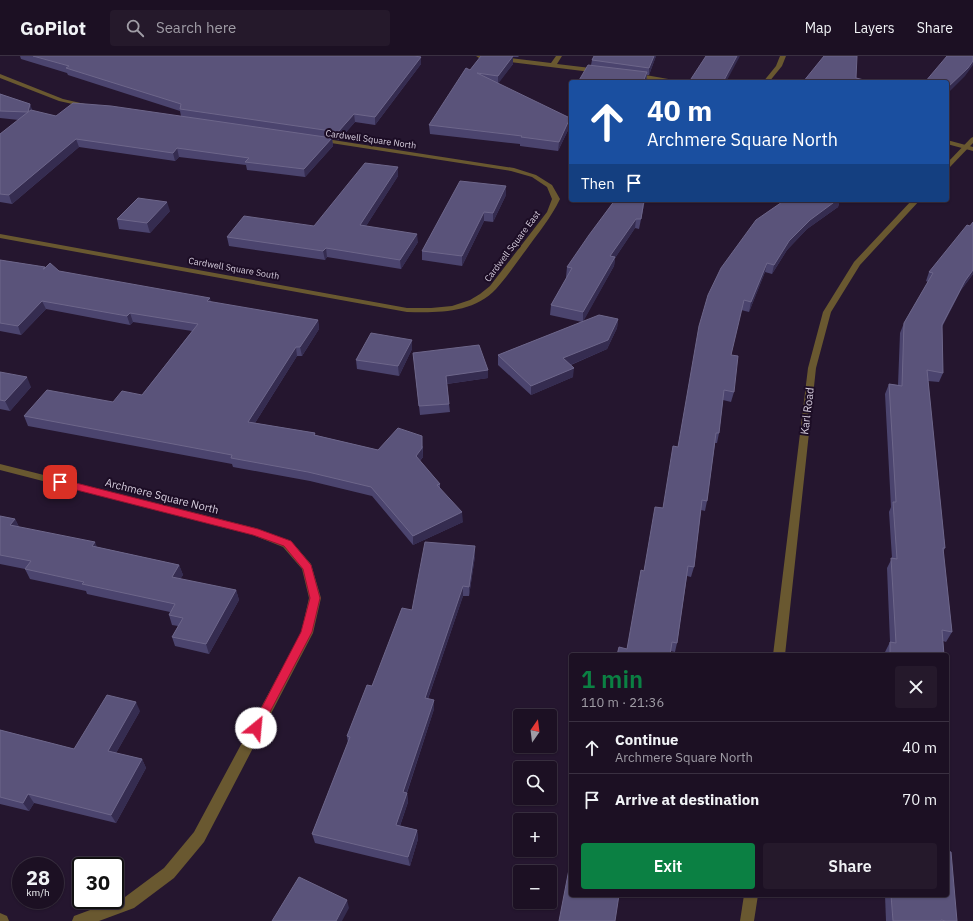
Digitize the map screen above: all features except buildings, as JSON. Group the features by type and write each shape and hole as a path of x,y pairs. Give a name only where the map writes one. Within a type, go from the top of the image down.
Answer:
{"street":[{"path":"479,56 606,72"},
{"path":"553,65 559,56"},
{"path":"768,80 779,66 783,56"},
{"path":"627,74 662,80"},
{"path":"0,76 61,100 104,108"},
{"name":"Cardwell Square North","path":"312,139 512,169 534,176 550,186"},
{"path":"949,165 973,139"},
{"path":"949,143 973,149"},
{"name":"Cardwell Square East","path":"465,305 482,298 493,288 550,212 556,199 550,186"},
{"name":"Karl Road","path":"779,653 812,368 827,312 857,264 914,202"},
{"name":"Cardwell Square South","path":"0,236 407,310 437,311 465,305"},
{"name":"Archmere Square North","path":"0,467 255,532 287,544 307,567 315,598 307,632 199,837 169,873 129,904 79,921"},
{"path":"748,921 750,897"}],"route":[{"path":"60,482 255,532 287,544 307,567 315,598 307,632 256,728"}]}
